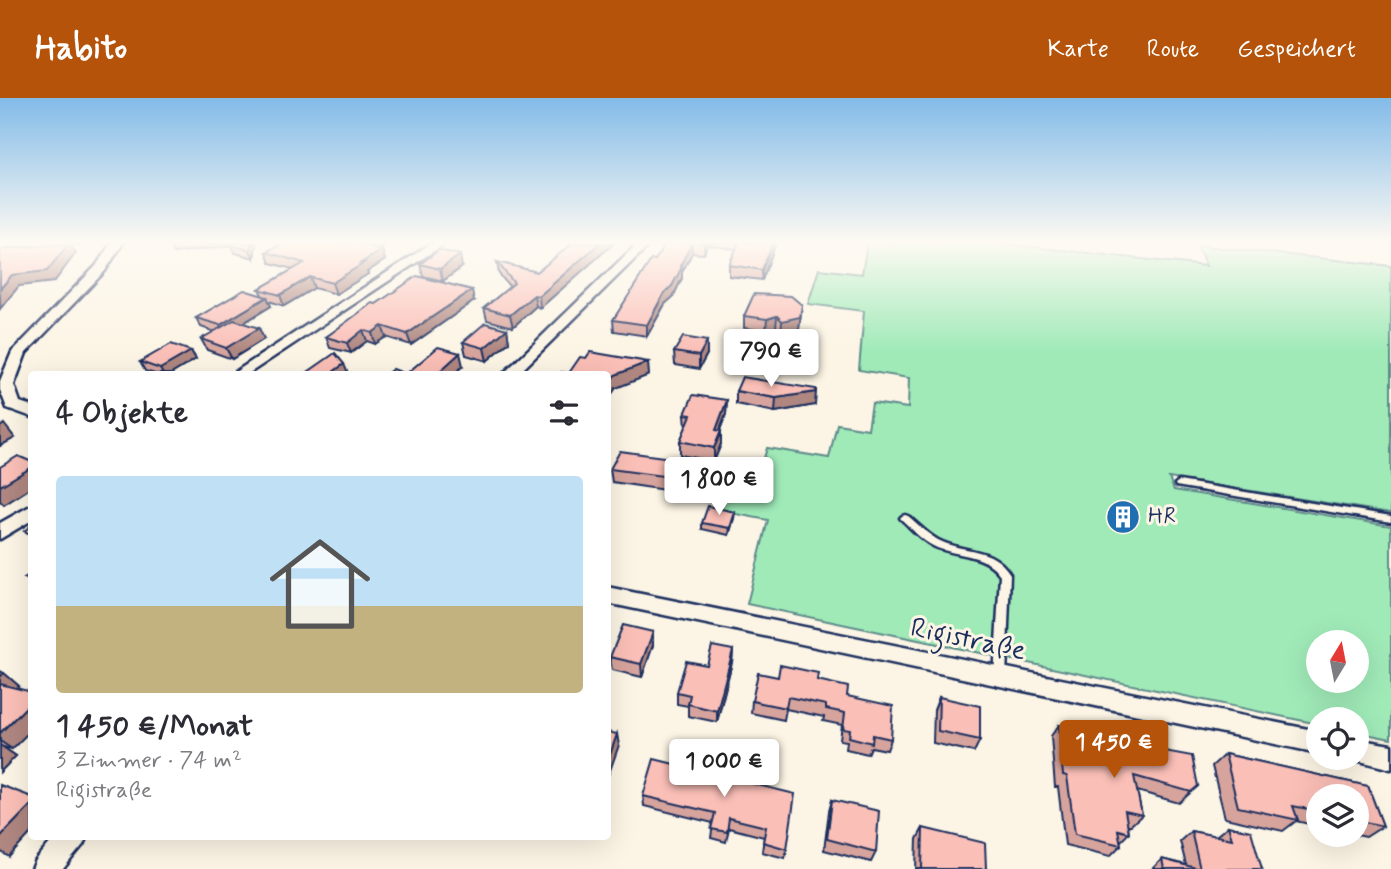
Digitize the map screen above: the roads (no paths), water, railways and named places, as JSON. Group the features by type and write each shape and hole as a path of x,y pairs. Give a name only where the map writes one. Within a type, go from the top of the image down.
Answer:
{"street":[{"path":"28,410 9,401 6,385 19,352 91,279"},
{"path":"244,371 385,279"},
{"path":"513,371 608,279"},
{"path":"0,531 28,514"},
{"name":"Rigistraße","path":"611,597 1306,740"},
{"path":"1369,753 1391,757"},
{"path":"45,869 70,840"}],"lane":[{"path":"1179,484 1391,519"},
{"path":"905,518 933,541 952,549 990,558 1000,564 1005,575 1000,677"}],"place":[{"name":"HR","path":"1123,517"}]}
